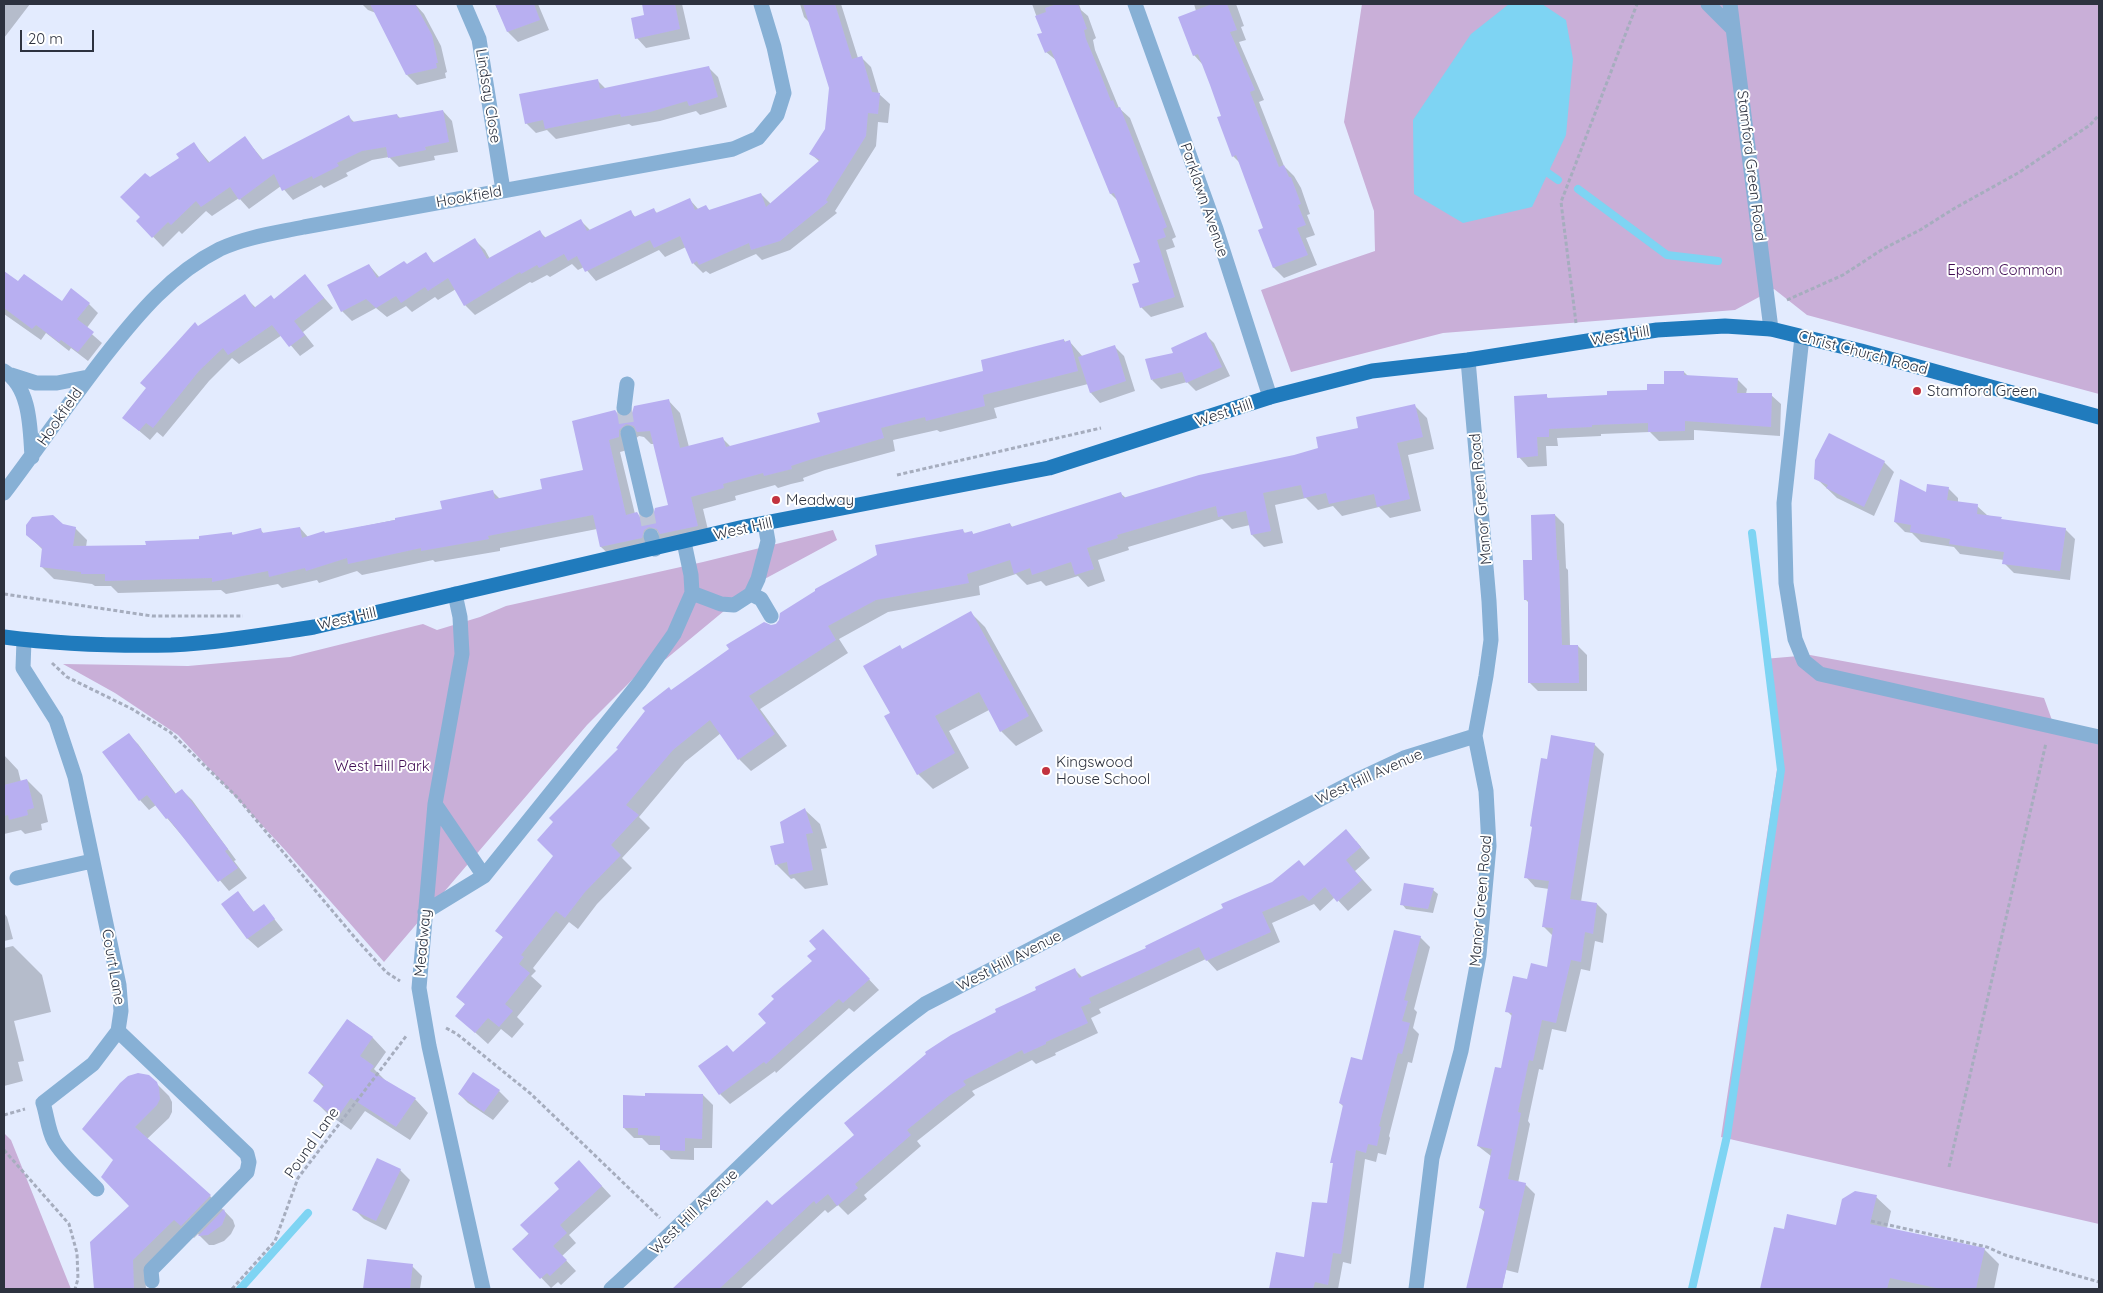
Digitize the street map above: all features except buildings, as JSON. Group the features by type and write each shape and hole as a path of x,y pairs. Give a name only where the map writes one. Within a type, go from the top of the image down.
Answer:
{"main road":[{"name":"West Hill","path":"4,637 80,643 172,645 314,627 455,594 653,542 684,542 764,524 1049,468 1270,398 1372,371 1468,360 1657,330 1726,326 1771,329"},
{"name":"Christ Church Road","path":"1771,329 2099,417"}],"street":[{"name":"Lindsay Close","path":"464,4 479,40 503,190"},
{"name":"Hookfield","path":"4,493 32,457 88,377 134,318 164,288 194,265 221,249 249,238 304,227 733,149 758,138 776,115 784,93 774,47 760,4"},
{"name":"Parklawn Avenue","path":"1135,4 1216,229 1270,398"},
{"path":"1708,4 1733,29"},
{"name":"Stamford Green Road","path":"1730,4 1771,329"},
{"path":"1802,336 1784,503 1786,583 1795,639 1804,661 1820,674 2099,737"},
{"name":"Manor Green Road","path":"1416,1289 1432,1158 1461,1051 1479,954 1489,846 1486,791 1475,736 1491,640 1468,360"},
{"name":"Hookfield","path":"7,373 36,383 88,377"},
{"name":"Hookfield","path":"7,373 23,396 30,425 32,457"},
{"path":"624,408 627,384"},
{"path":"628,434 646,510"},
{"path":"692,593 721,604 734,605 752,594 768,541 764,524"},
{"path":"425,912 484,876 640,682 674,634 692,593 691,575 684,542"},
{"name":"Meadway","path":"455,594 460,617 462,654 435,804 419,988 431,1055 483,1289"},
{"path":"752,594 761,600 771,616"},
{"name":"Court Lane","path":"24,640 23,668 56,720 75,777 119,985 121,1011 118,1031"},
{"name":"West Hill Avenue","path":"611,1289 675,1232 786,1123 895,1026 925,1004 1359,779 1404,758 1475,736"},
{"path":"435,804 484,876"},
{"path":"17,878 92,861"},
{"path":"97,1190 55,1143 43,1103 93,1064 118,1031 246,1154 249,1162 247,1172 151,1270 152,1282"}],"path":[{"path":"1577,327 1561,202 1637,4"},
{"path":"1769,308 1843,275 1883,249 1920,230 2018,173 2090,125 2099,115"},
{"path":"894,476 1106,427"},
{"path":"4,594 152,616 252,614"},
{"path":"52,663 67,677 132,709 170,732 236,796 386,972 399,980 419,988"},
{"path":"1949,1167 2050,726"},
{"path":"424,1016 456,1034 531,1094 675,1232"},
{"name":"Pound Lane","path":"232,1289 275,1241 298,1178 377,1073 424,1016"},
{"path":"4,1150 69,1224 78,1254 78,1279 75,1289"},
{"path":"1871,1221 1987,1247 2005,1255 2099,1282"}],"green space":[{"name":"Epsom Common","path":"1362,4 2099,4 2099,394 1807,315 1774,289 1735,310 1443,333 1291,372 1261,290 1375,251 1374,211 1344,122"},
{"name":"West Hill Park","path":"833,530 837,540 759,582 666,659 639,673 587,725 384,962 286,851 178,735 115,693 63,664 188,666 290,657 423,624 437,630 480,617 506,606 703,562"},
{"path":"1810,655 2044,698 2053,723 2099,734 2099,1224 1721,1137 1778,763 1764,659"},
{"path":"4,1133 11,1140 71,1289 4,1289"}],"water":[{"path":"1509,4 1542,4 1566,20 1573,59 1566,135 1532,207 1463,223 1414,194 1413,120 1471,34"}],"waterway":[{"path":"1548,173 1558,180"},
{"path":"1578,189 1667,255 1718,261"},
{"path":"1692,1289 1727,1136 1781,770 1752,533"},
{"path":"240,1289 308,1213"}],"tunnel":[{"path":"624,408 628,433"},
{"path":"646,510 651,536"}],"place":[{"name":"Stamford Green","path":"1917,391"},
{"name":"Meadway","path":"776,500"},
{"name":"Kingswood House School","path":"1046,771"}]}
